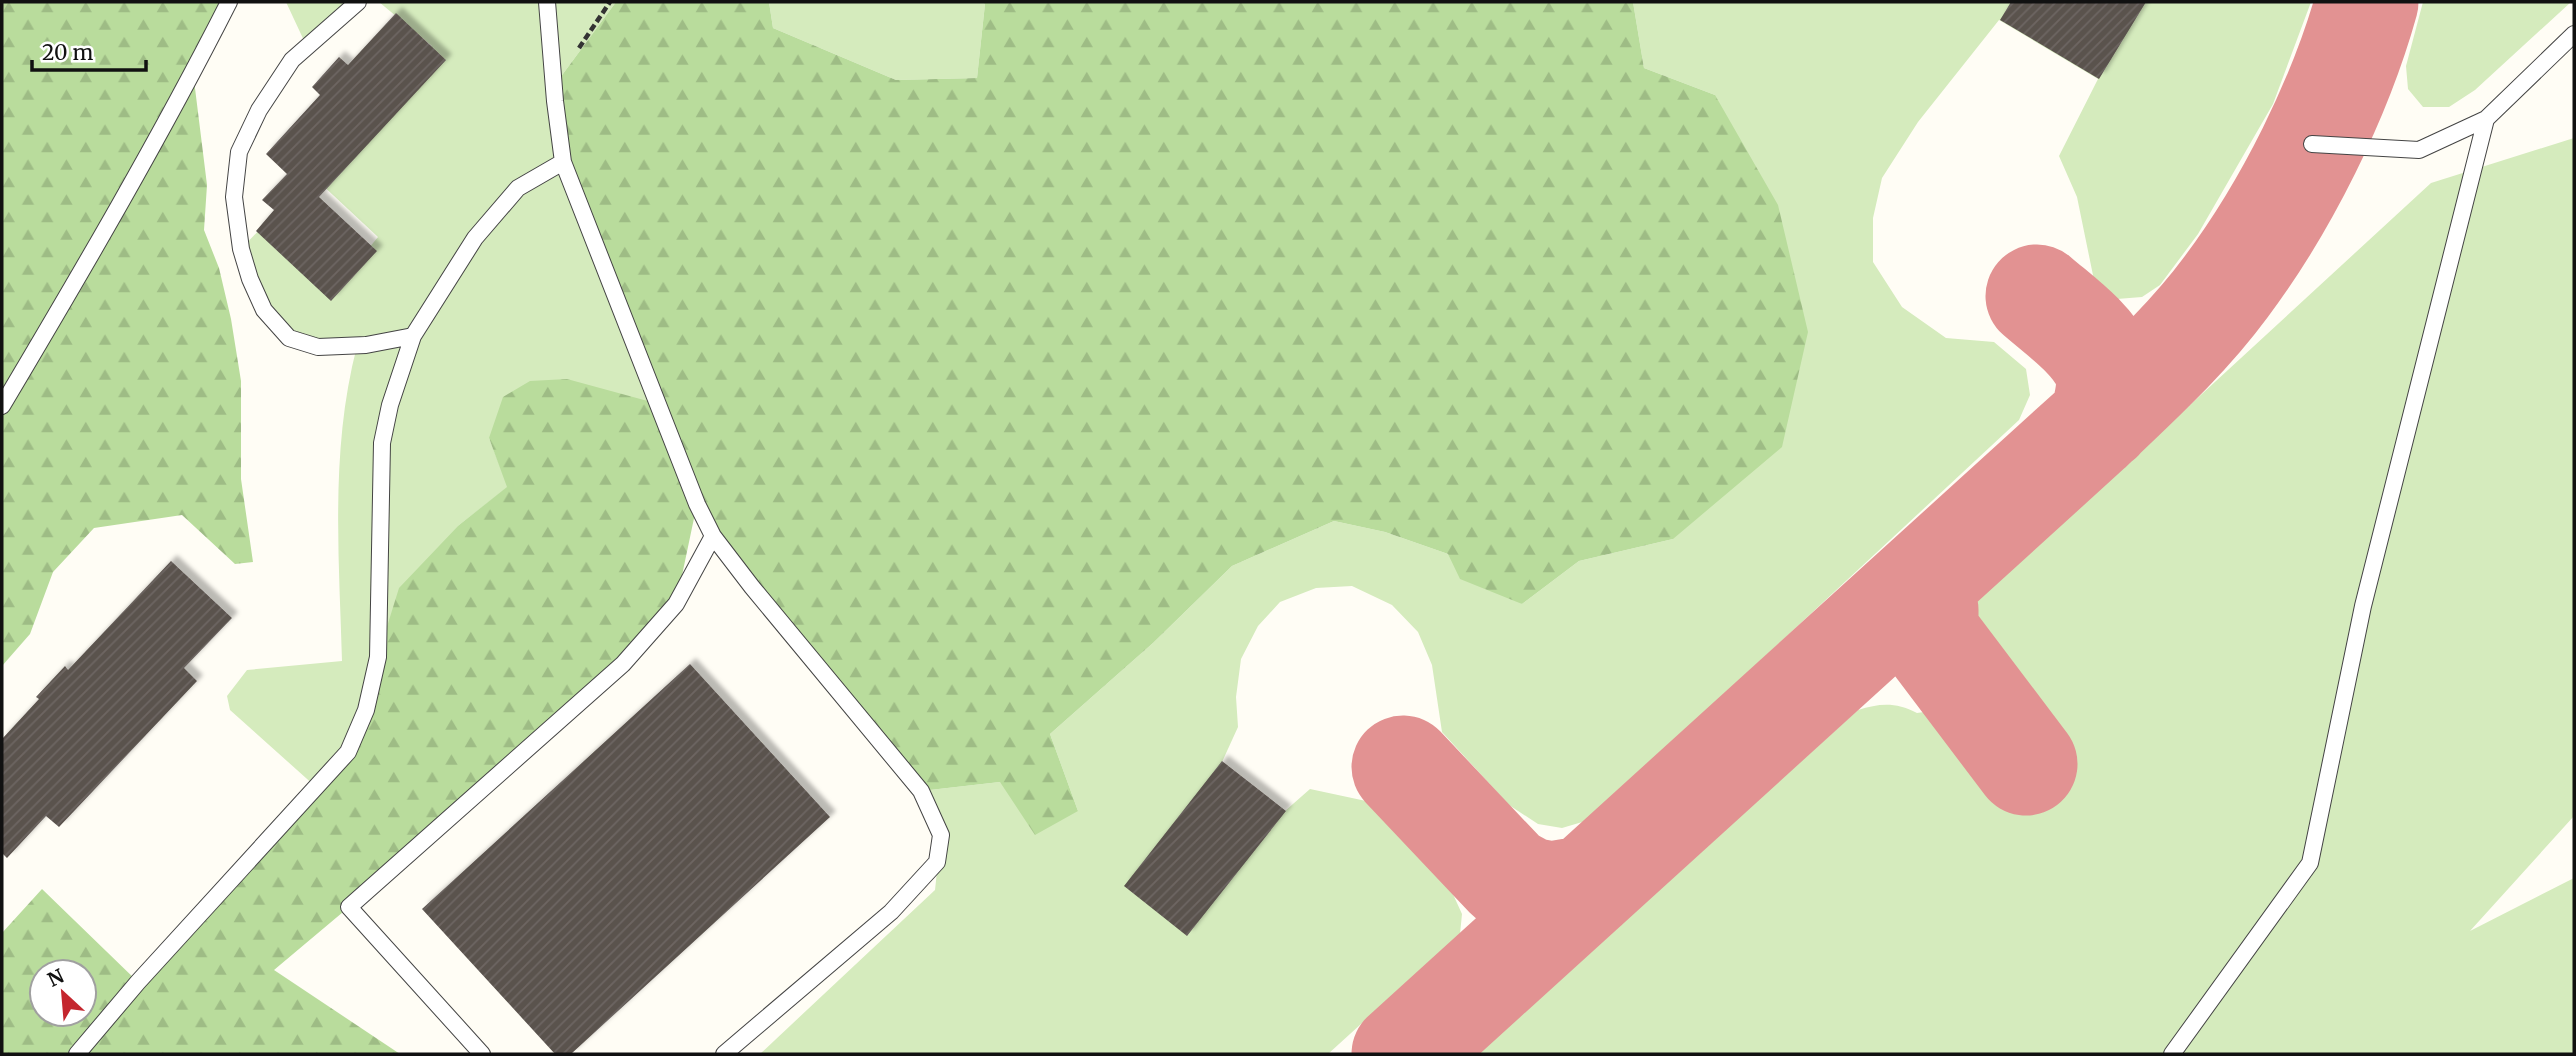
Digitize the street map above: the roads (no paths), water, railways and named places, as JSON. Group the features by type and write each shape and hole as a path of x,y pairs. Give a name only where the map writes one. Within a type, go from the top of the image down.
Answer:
{"lane":[{"path":"2,406 95,251 229,2"},
{"path":"358,2 292,60 260,110 239,152 234,197 241,249 250,279 264,310 289,338 318,346 366,345 413,336"},
{"path":"547,2 563,162 697,503 713,536 752,587 921,791 941,835 937,862 891,912 724,1054"},
{"path":"2312,144 2419,150 2486,119 2574,34"},
{"path":"2172,1054 2309,863 2362,606 2486,119"},
{"path":"77,1054 348,752 366,710 378,657 382,443 390,405 413,336 475,238 509,198 518,188 563,162"},
{"path":"482,1054 349,907 623,664 676,604 713,536"}]}
